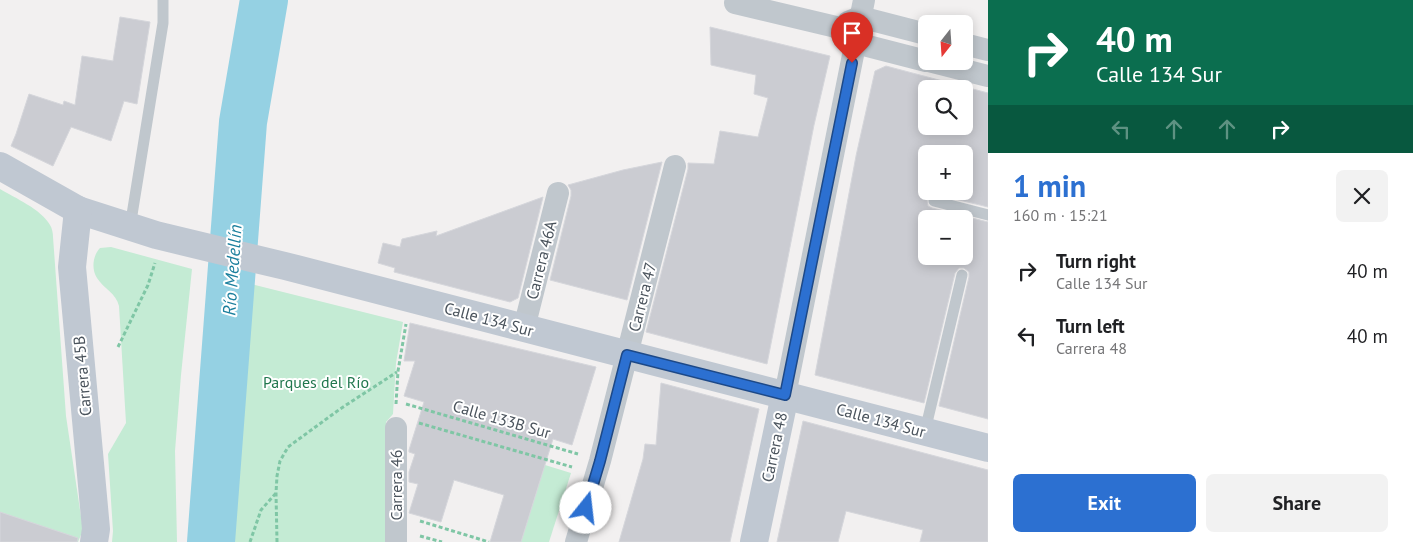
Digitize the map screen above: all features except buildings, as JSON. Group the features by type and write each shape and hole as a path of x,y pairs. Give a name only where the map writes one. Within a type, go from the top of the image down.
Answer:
{"street":[{"path":"735,3 836,27 856,43 918,59"},
{"path":"836,27 862,9 918,31"},
{"name":"Carrera 48","path":"754,542 862,9"},
{"path":"973,46 988,50"},
{"path":"964,70 988,76"},
{"name":"Calle 134 Sur","path":"0,166 78,210 156,235 285,266 988,448"},
{"name":"Carrera 47","path":"576,542 598,467 675,166"},
{"name":"Carrera 46A","path":"524,328 558,193"},
{"name":"Carrera 45B","path":"78,210 72,267 96,529 94,542"},
{"name":"Carrera 46","path":"396,542 396,514 403,424"}],"lane":[{"path":"130,227 163,23 163,0"},
{"path":"934,201 988,215"},
{"path":"925,432 962,275"}],"path":[{"path":"118,347 148,285 155,262"},
{"path":"396,396 398,372 412,299"},
{"path":"277,542 276,493 280,461 288,446 340,409 398,372"},
{"name":"Calle 133B Sur","path":"396,401 598,467"},
{"name":"Calle 133B Sur","path":"403,424 598,467"},
{"path":"250,542 261,510 276,493"},
{"path":"396,514 489,542"}],"green space":[{"path":"0,189 27,204 40,214 46,219 52,231 66,416 83,530 78,542 0,542"},
{"path":"111,247 192,269 175,451 177,542 112,542 108,454 126,423 119,306 113,294 97,278 93,266 96,254 100,248"},
{"name":"Parques del Río","path":"243,282 403,322 396,363 393,414 386,422 387,542 231,542"},
{"path":"545,465 571,473 549,542 521,542"}],"waterway":[{"name":"Río Medellín","path":"211,542 243,122 264,0"}],"route":[{"path":"586,508 627,355 785,395 852,63"}]}
